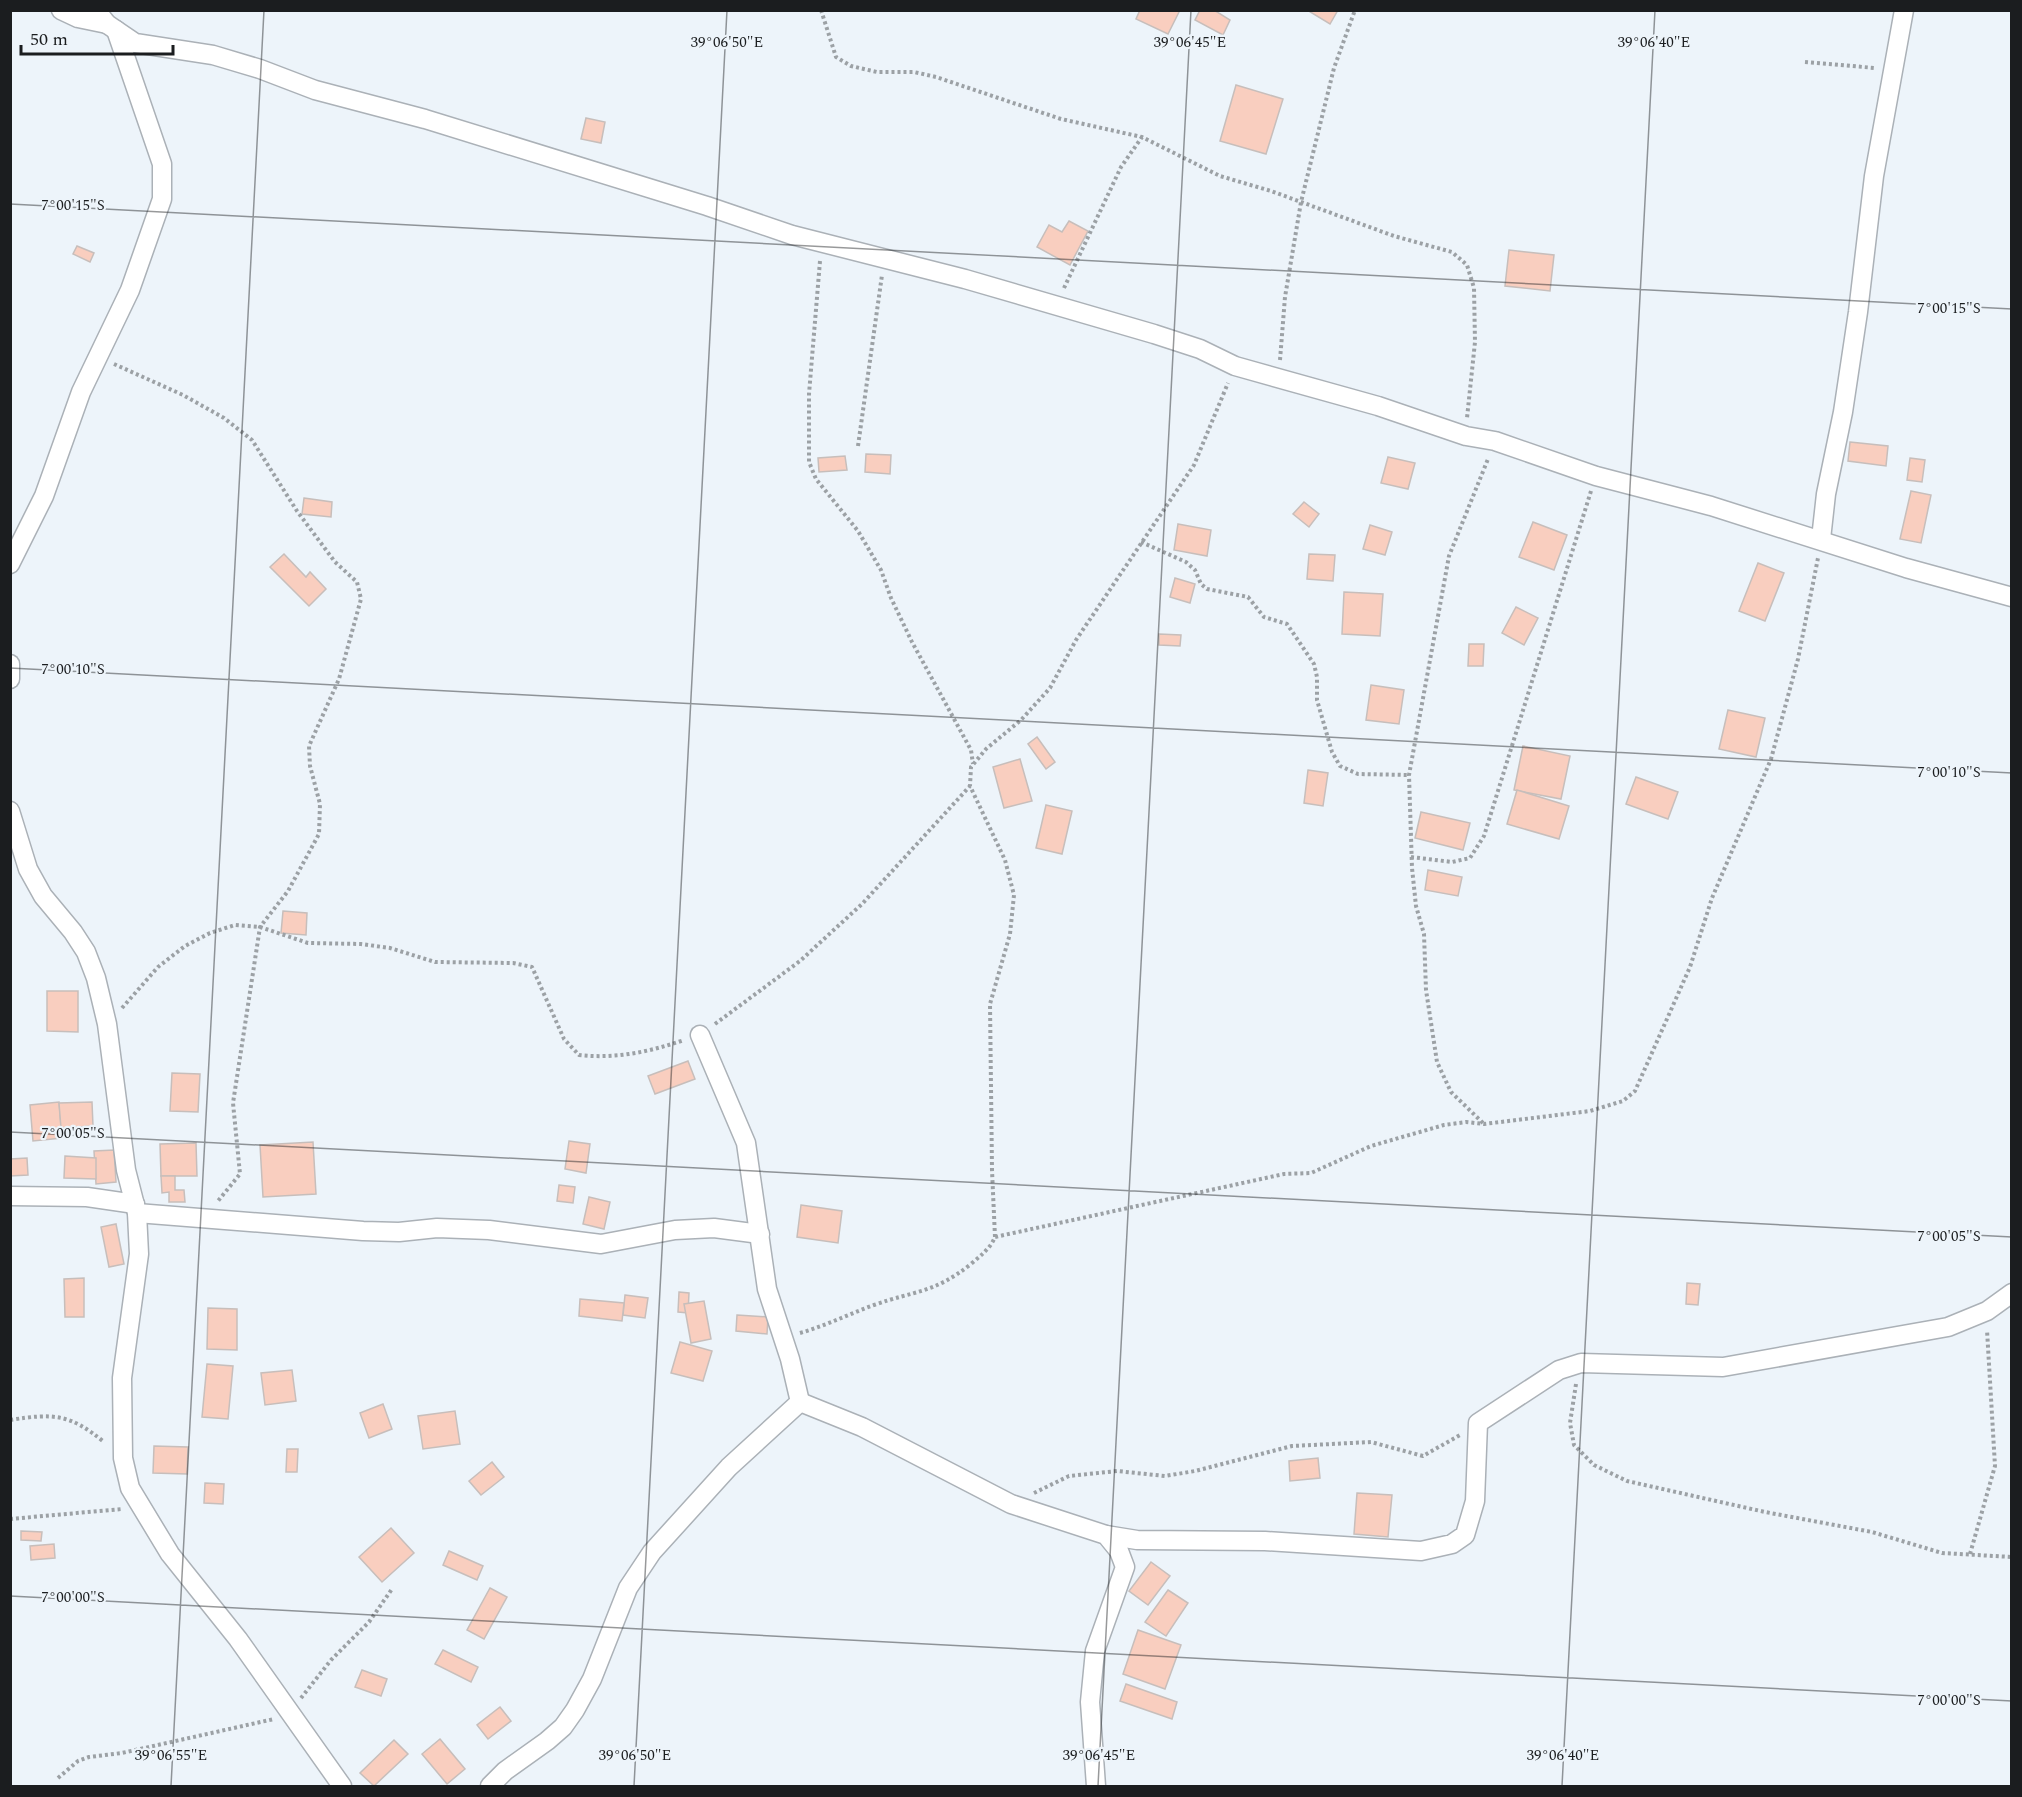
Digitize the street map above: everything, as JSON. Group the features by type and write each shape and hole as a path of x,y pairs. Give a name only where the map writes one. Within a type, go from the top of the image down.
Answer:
{"street":[{"path":"61,10 78,18 106,22 135,43 232,61 315,90 425,119 822,243 1056,306 1191,346 1235,366 1278,377 1466,436 1495,441 1596,476 1711,506 1821,539 1906,568 2012,597"},
{"path":"1821,539 1826,494 1843,412 1858,312 1874,176 1904,10"},
{"path":"10,564 39,506 81,392 130,290 162,200 162,164 106,22"},
{"path":"10,664 10,679"},
{"path":"10,811 28,869 43,896 73,932 86,952 107,1024 124,1159 136,1208 139,1254 122,1378 123,1458 130,1488 170,1554 238,1639 342,1786"},
{"path":"700,1035 746,1143 767,1289 790,1359 800,1402"},
{"path":"10,1196 87,1197 202,1220 363,1231 399,1232 437,1228 489,1230 601,1244 675,1230 714,1228 760,1234"},
{"path":"800,1402 862,1427 1011,1504 1106,1535 1137,1540 1265,1541 1421,1551 1452,1544 1465,1535 1475,1501 1478,1423 1559,1370 1581,1363 1724,1367 1904,1337 1948,1327 1987,1311 2012,1293"},
{"path":"489,1786 505,1771 555,1734 575,1710 592,1679 628,1588 652,1552 729,1467 800,1402"},
{"path":"1096,1786 1090,1702 1095,1651 1125,1567 1119,1551 1106,1535"}],"path":[{"path":"821,10 836,57 851,66 877,72 904,71 936,77 1061,119 1142,136 1220,176 1301,202 1394,236 1452,252 1467,265 1474,288 1475,321 1466,436"},
{"path":"1278,377 1285,297 1301,202 1334,68 1355,10"},
{"path":"1805,62 1894,70"},
{"path":"1056,306 1121,167 1142,136"},
{"path":"822,243 809,394 809,462 816,479 858,531 881,570 891,598 971,750 974,764"},
{"path":"858,446 884,259"},
{"path":"99,357 183,395 224,418 252,441 297,511 335,562 357,582 361,599 339,679 309,746 310,766 320,804 319,834 288,891 260,927 233,1103 240,1174 202,1220"},
{"path":"782,1338 825,1326 874,1305 924,1292 942,1284 991,1247 995,1237 990,1004 1010,934 1014,895 1005,860 970,786 970,767 986,749 1021,720 1050,688 1076,640 1194,465 1209,434 1235,366"},
{"path":"1484,1124 1451,1092 1437,1062 1426,990 1424,934 1416,906 1411,858 1408,775 1449,556 1495,441"},
{"path":"1411,858 1452,862 1470,858 1484,836 1596,476"},
{"path":"995,1237 1284,1174 1311,1173 1371,1146 1410,1134 1466,1122 1484,1124 1590,1111 1623,1101 1635,1091 1690,967 1712,898 1771,759 1798,658 1821,539"},
{"path":"1141,542 1186,562 1195,570 1201,584 1207,590 1248,597 1264,617 1287,624 1314,664 1317,700 1332,752 1340,766 1358,774 1408,775"},
{"path":"107,1024 158,967 185,946 210,933 235,925 260,927 308,943 361,944 390,948 435,962 513,963 532,966 564,1039 579,1055 606,1058 651,1051 700,1035 800,961 862,904 970,786"},
{"path":"1970,1554 1995,1466 1987,1311"},
{"path":"1581,1363 1572,1400 1570,1423 1574,1444 1594,1465 1619,1477 1765,1512 1872,1532 1942,1553 2012,1557"},
{"path":"10,1420 29,1417 71,1419 123,1458"},
{"path":"1011,1504 1069,1476 1117,1471 1173,1474 1292,1446 1371,1442 1423,1456 1478,1423"},
{"path":"10,1519 140,1507"},
{"path":"58,1778 78,1761 89,1757 122,1753 291,1714 332,1660 369,1622 392,1589"}],"building":[{"path":"1140,10 1180,10 1168,34 1136,19"},
{"path":"1200,10 1214,10 1230,20 1223,35 1195,20"},
{"path":"1307,10 1338,10 1330,24"},
{"path":"1236,85 1283,99 1266,154 1220,141"},
{"path":"586,118 605,122 601,143 581,139"},
{"path":"1069,221 1088,231 1070,265 1037,247 1049,225 1062,232"},
{"path":"77,246 94,253 90,262 73,254"},
{"path":"1509,250 1554,255 1550,291 1505,286"},
{"path":"1850,442 1888,446 1886,466 1848,461"},
{"path":"866,454 891,455 890,474 865,472"},
{"path":"845,456 847,470 819,472 818,458"},
{"path":"1388,457 1415,463 1408,489 1381,483"},
{"path":"1910,458 1925,460 1922,482 1907,480"},
{"path":"1911,491 1931,495 1921,543 1900,539"},
{"path":"304,498 332,502 331,517 302,514"},
{"path":"1304,502 1319,514 1309,527 1293,514"},
{"path":"1533,522 1567,535 1554,570 1519,557"},
{"path":"1178,524 1211,530 1207,556 1174,550"},
{"path":"1370,525 1392,532 1385,555 1363,549"},
{"path":"284,554 306,577 310,572 326,589 309,606 270,567"},
{"path":"1309,554 1335,555 1333,581 1307,579"},
{"path":"1758,563 1784,573 1765,621 1739,611"},
{"path":"1175,578 1195,584 1190,603 1170,597"},
{"path":"1344,592 1383,594 1380,636 1342,634"},
{"path":"1516,607 1538,618 1524,645 1502,633"},
{"path":"1159,634 1181,635 1180,646 1159,645"},
{"path":"1469,644 1484,644 1483,666 1468,666"},
{"path":"1371,685 1404,690 1399,724 1366,720"},
{"path":"1728,710 1765,718 1756,757 1719,749"},
{"path":"1037,737 1055,762 1046,769 1028,744"},
{"path":"1523,746 1570,756 1561,799 1514,790"},
{"path":"1020,759 1032,801 1004,808 993,767"},
{"path":"1308,770 1328,773 1323,806 1304,803"},
{"path":"1636,777 1678,792 1668,819 1626,804"},
{"path":"1517,790 1569,806 1559,839 1507,824"},
{"path":"1046,805 1072,811 1062,854 1036,848"},
{"path":"1421,812 1470,823 1463,850 1415,838"},
{"path":"1428,870 1462,877 1458,896 1425,890"},
{"path":"283,911 307,913 306,935 281,933"},
{"path":"47,991 78,991 78,1032 47,1031"},
{"path":"688,1061 695,1079 655,1094 648,1076"},
{"path":"172,1073 200,1074 198,1112 170,1111"},
{"path":"59,1102 62,1138 33,1141 30,1105"},
{"path":"92,1102 93,1126 61,1128 59,1103"},
{"path":"569,1141 590,1144 586,1173 565,1169"},
{"path":"313,1142 316,1194 263,1197 260,1145"},
{"path":"196,1143 197,1176 161,1176 160,1144"},
{"path":"114,1150 116,1182 96,1184 94,1151"},
{"path":"65,1156 96,1158 96,1179 64,1178"},
{"path":"27,1158 28,1175 10,1176 10,1159"},
{"path":"161,1176 175,1176 175,1190 184,1190 185,1202 169,1202 169,1192 162,1193"},
{"path":"559,1185 575,1187 573,1203 557,1201"},
{"path":"589,1197 610,1202 604,1229 583,1224"},
{"path":"801,1205 842,1211 838,1243 797,1237"},
{"path":"116,1224 124,1264 109,1267 101,1227"},
{"path":"84,1278 84,1317 65,1317 64,1279"},
{"path":"1687,1283 1700,1284 1698,1305 1686,1304"},
{"path":"679,1292 689,1293 688,1313 678,1312"},
{"path":"625,1295 648,1298 645,1318 623,1315"},
{"path":"580,1299 624,1303 622,1321 579,1316"},
{"path":"704,1301 711,1339 691,1343 684,1304"},
{"path":"208,1308 237,1309 237,1350 207,1349"},
{"path":"737,1315 768,1317 767,1334 736,1331"},
{"path":"680,1342 712,1351 703,1381 671,1373"},
{"path":"207,1364 233,1366 228,1419 202,1417"},
{"path":"292,1370 296,1401 265,1405 261,1373"},
{"path":"383,1404 392,1429 369,1438 360,1413"},
{"path":"455,1411 460,1444 423,1449 418,1416"},
{"path":"154,1446 188,1447 187,1474 153,1473"},
{"path":"287,1449 298,1449 297,1472 286,1472"},
{"path":"1318,1458 1320,1478 1290,1481 1289,1461"},
{"path":"492,1462 504,1477 481,1495 469,1481"},
{"path":"205,1483 224,1484 223,1504 204,1503"},
{"path":"1357,1493 1392,1495 1388,1537 1354,1534"},
{"path":"391,1528 414,1553 382,1582 359,1557"},
{"path":"21,1531 42,1532 41,1541 21,1540"},
{"path":"54,1544 55,1558 31,1560 30,1546"},
{"path":"449,1551 483,1566 477,1580 443,1565"},
{"path":"1151,1562 1170,1576 1148,1605 1129,1591"},
{"path":"490,1588 507,1597 484,1639 467,1630"},
{"path":"1168,1590 1188,1603 1166,1636 1145,1622"},
{"path":"1138,1630 1181,1645 1165,1689 1123,1674"},
{"path":"443,1650 478,1667 471,1682 435,1664"},
{"path":"362,1670 387,1679 381,1696 355,1687"},
{"path":"1126,1684 1177,1702 1172,1719 1120,1701"},
{"path":"500,1707 511,1721 488,1739 477,1725"},
{"path":"440,1739 465,1769 447,1784 422,1754"},
{"path":"394,1740 408,1754 374,1786 360,1773"}]}
